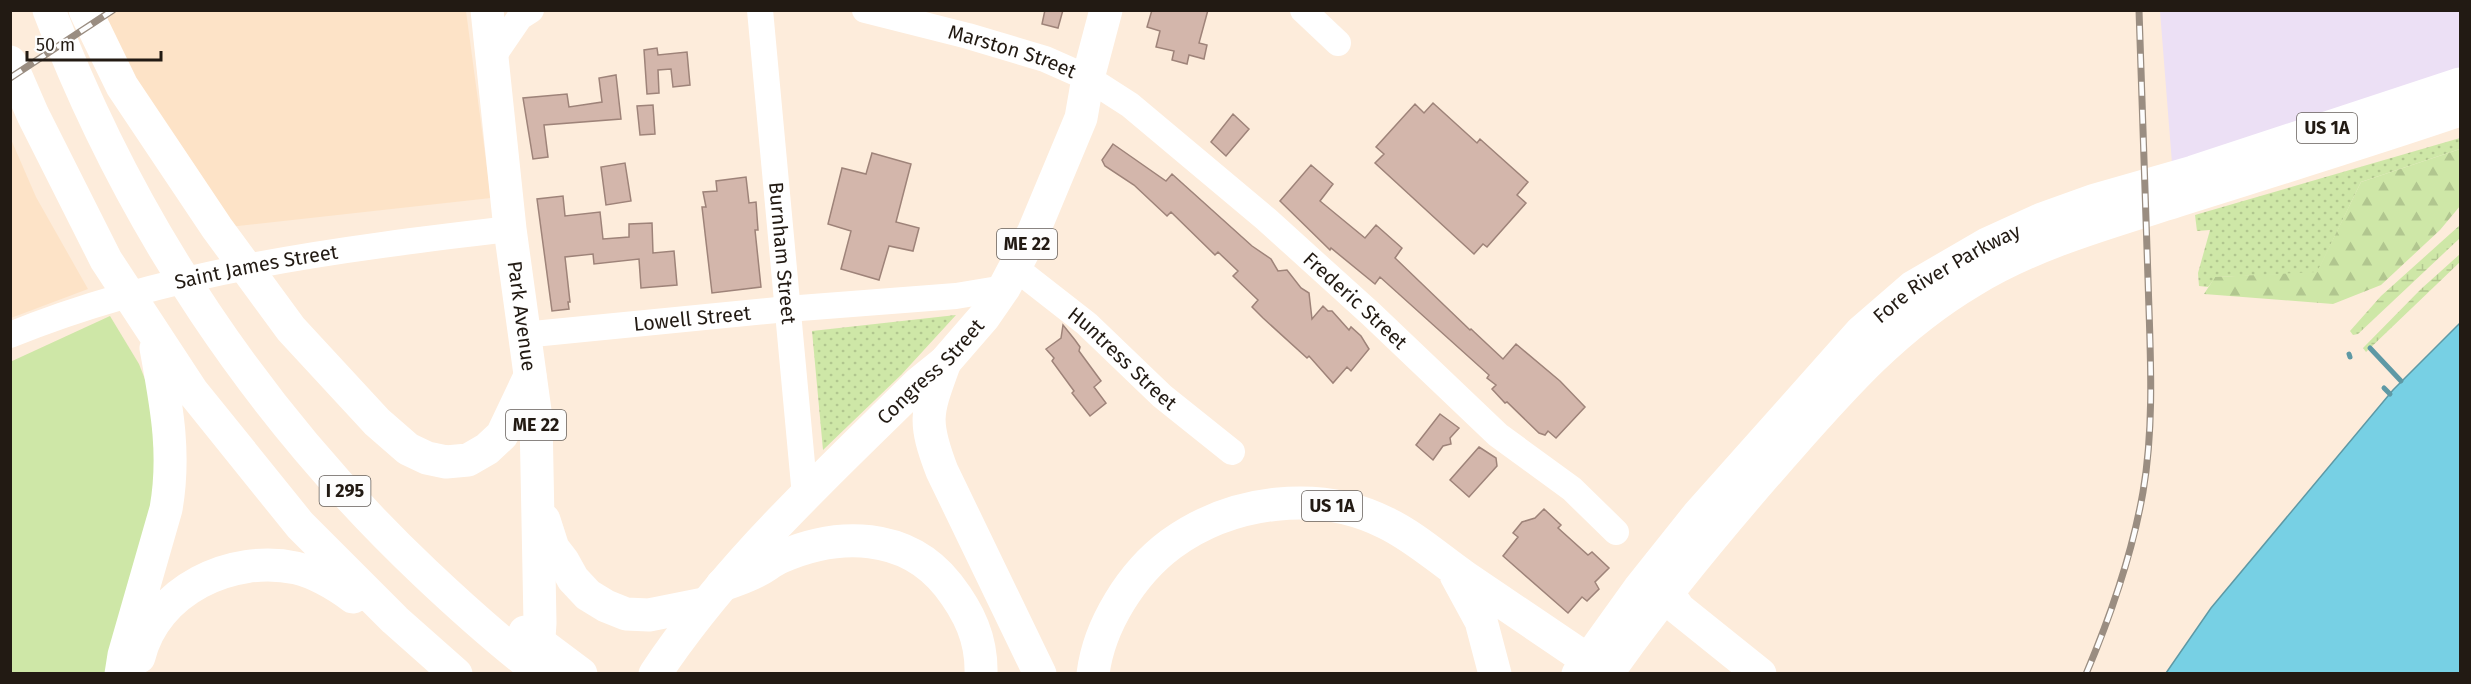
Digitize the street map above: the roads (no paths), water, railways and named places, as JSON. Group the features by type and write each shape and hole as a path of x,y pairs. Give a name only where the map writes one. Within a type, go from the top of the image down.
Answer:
{"main road":[{"name":"I 295","path":"49,10 97,125 121,174 164,249 232,353 284,420 352,499 506,631"},
{"path":"85,10 122,86 217,228 291,329 377,422 408,449 427,458 446,462 468,460 487,449 502,435 530,376"},
{"name":"Park Avenue","path":"487,10 510,229 536,418 540,623 536,674"},
{"name":"Congress Street","path":"655,674 713,595 746,556 920,383 945,362 984,317 1009,278 1033,233 1081,117 1088,78 1107,10"},
{"name":"I 295","path":"10,62 33,116 106,260 198,399 300,525 395,620 456,674"},
{"name":"Fore River Parkway","path":"2194,184 2460,84"},
{"name":"Fore River Parkway","path":"1596,669 1663,578 1698,515 1861,332 1921,297 1973,279 1997,253 2053,242 2095,213 2460,110"},
{"path":"121,674 124,655 155,550 170,488 171,445 155,337"},
{"path":"945,362 930,406 930,440 942,471 1040,674"},
{"path":"538,502 553,548 573,579 588,595 626,614 649,615 713,595 779,558 827,543 850,539 878,542 905,549 928,564 961,602 975,630 982,654 981,674"},
{"name":"US 1A","path":"1093,674 1098,652 1110,621 1127,591 1151,562 1181,537 1209,522 1239,511 1261,506 1304,503 1347,509 1402,531 1596,669"},
{"path":"135,674 141,651 162,614 175,599 191,586 231,569 274,564 317,574 366,607 395,620"},
{"path":"1452,568 1480,621 1495,674"},
{"path":"1663,578 1679,609 1760,674"},
{"path":"506,631 542,674"},
{"path":"506,631 581,674"}],"street":[{"path":"492,58 520,17 531,10"},
{"name":"Burnham Street","path":"760,10 805,496"},
{"path":"1304,10 1338,43"},
{"name":"Marston Street","path":"882,12 1045,59 1088,78"},
{"name":"Frederic Street","path":"1088,78 1130,105 1266,219 1371,314 1498,435 1572,489 1616,532"},
{"name":"Saint James Street","path":"10,335 91,305 154,287 300,256 510,229"},
{"name":"Lowell Street","path":"523,335 787,309 956,296 1009,278"},
{"name":"Huntress Street","path":"1009,278 1088,324 1162,396 1232,452"}],"water":[{"path":"2460,323 2460,673 2166,673 2211,608 2393,390"}],"waterway":[{"path":"2370,348 2401,381"},
{"path":"2384,388 2390,394"}],"railway":[{"path":"10,78 113,10"},
{"path":"2086,674 2127,562 2147,466 2150,359 2139,10"}]}
